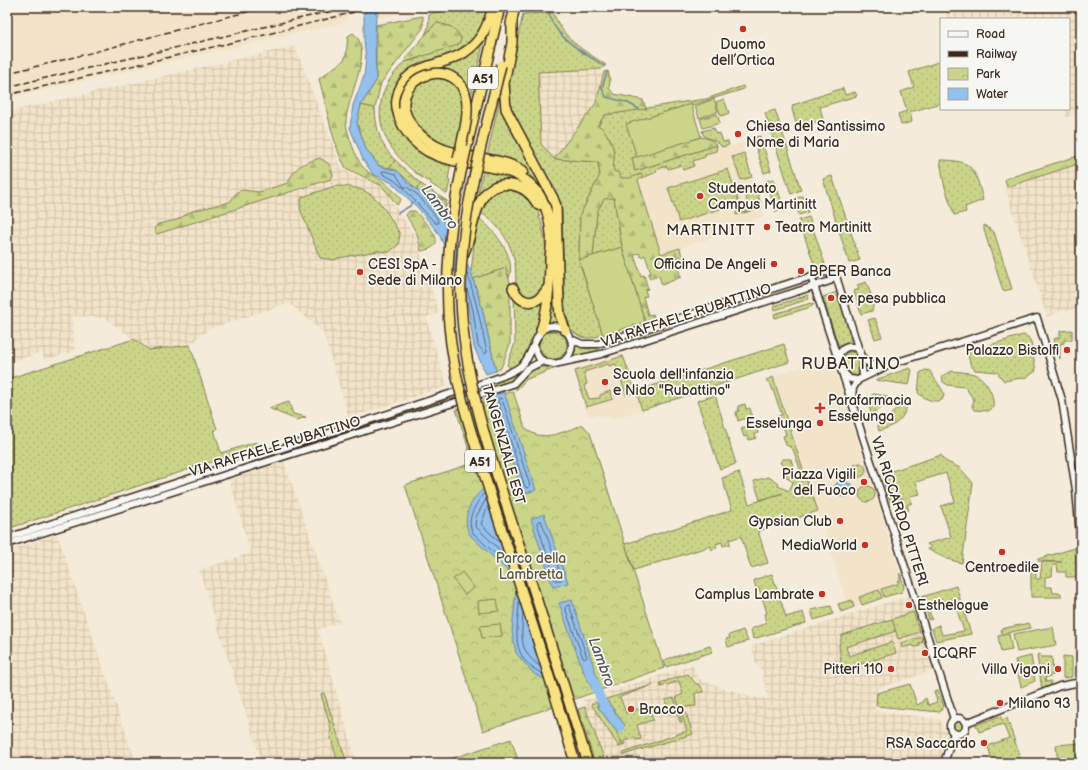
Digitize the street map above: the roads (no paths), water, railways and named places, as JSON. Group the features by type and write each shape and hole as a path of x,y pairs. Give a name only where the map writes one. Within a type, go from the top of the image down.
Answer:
{"highway":[{"path":"493,7 485,31 470,49 456,57 421,68 408,77 398,94 401,109 421,135 440,148 452,153 506,162 527,174 543,192 549,204 558,238"},
{"name":"TANGENZIALE EST","path":"500,7 459,183 451,225 447,276 448,310 457,375 476,446 575,763"},
{"name":"TANGENZIALE EST","path":"515,7 470,200 462,257 461,299 464,339 476,406 588,763"},
{"path":"512,19 512,43 504,83 504,98 508,114 553,198 558,215 559,304 565,330"},
{"path":"451,225 449,203 466,116 467,99 464,91 457,81 450,76 440,73 429,73 416,79 408,88 401,109 400,121 414,140 432,153 455,161 503,169 525,179 532,186 544,204 551,233 548,288 541,330"},
{"path":"462,257 469,244 477,208 485,194 496,186 509,184 516,185 529,192 537,203 546,224 550,255"},
{"path":"513,288 519,298 529,302 540,298 548,288"}],"street":[{"name":"VIA RAFFAELE RUBATTINO","path":"7,544 513,384 527,369 543,361 552,364 601,354 830,281 835,273 826,272 812,276 598,344 582,344 571,339"},
{"path":"835,273 861,354 861,378"},
{"name":"VIA RICCARDO PITTERI","path":"812,276 954,719"},
{"path":"838,358 841,352 846,348 854,348 871,365 881,366 891,364 1037,318 1062,400 1076,490 1081,546"},
{"path":"541,330 553,326 565,330 571,339 571,351 563,362"},
{"name":"VIA RAFFAELE RUBATTINO","path":"7,538 483,383 518,368 525,362 534,345 536,337 541,330"},
{"path":"534,345 536,354 543,361"},
{"path":"841,370 850,379 861,378 891,364"},
{"name":"VIA RICCARDO PITTERI","path":"852,403 853,388 861,378"},
{"path":"966,723 1060,686 1081,682"},
{"path":"944,763 954,733 950,726 954,719 962,718 967,727 964,733 954,733"}],"water":[{"path":"380,7 376,19 375,36 376,81 361,105 357,123 366,149 379,166 398,171 408,183 421,193 440,216 453,237 471,272 482,308 496,371 486,374 474,347 467,300 439,234 418,208 392,183 373,174 363,160 350,128 353,105 364,76 366,60 364,41 364,12"},
{"path":"504,392 536,490 523,494 492,396"},
{"path":"502,477 569,683 542,678 534,674 516,653 512,632 516,588 512,575 470,535 467,526 467,517 473,500 486,486"},
{"path":"840,480 853,485 854,487 848,497 838,496 837,492 829,496 826,495 828,491 836,490 834,486"},
{"path":"544,514 568,583 553,587 531,519"},
{"path":"572,600 600,686 592,689 582,668 559,603"},
{"path":"606,701 625,725 616,731 598,707 598,704"}],"waterway":[{"name":"Lambro","path":"370,22 371,7"},
{"path":"548,7 550,17 561,35 578,49 604,66"},
{"path":"607,72 602,88 606,97 626,102 639,109"},
{"path":"398,213 410,206 412,202"},
{"name":"Lambro","path":"592,677 602,702 620,728"}],"railway":[{"path":"7,73 268,7"},
{"path":"7,87 349,7"},
{"path":"7,95 260,36 374,7"}],"place":[{"name":"Duomo dell’Ortica","path":"743,29"},
{"name":"Chiesa del Santissimo Nome di Maria","path":"738,134"},
{"name":"Studentato Campus Martinitt","path":"700,196"},
{"name":"Teatro Martinitt","path":"767,227"},
{"name":"Officina De Angeli","path":"774,264"},
{"name":"BPER Banca","path":"801,271"},
{"name":"CESI SpA - Sede di Milano","path":"360,272"},
{"name":"ex pesa pubblica","path":"831,298"},
{"name":"Palazzo Bistolfi","path":"1067,350"},
{"name":"Scuola dell'infanzia e Nido \"Rubattino\"","path":"605,382"},
{"name":"Parafarmacia Esselunga","path":"820,408"},
{"name":"Esselunga","path":"820,423"},
{"name":"Piazza Vigili del Fuoco","path":"864,482"},
{"name":"Gypsian Club","path":"840,521"},
{"name":"MediaWorld","path":"865,545"},
{"name":"Centroedile","path":"1002,552"},
{"name":"Camplus Lambrate","path":"822,594"},
{"name":"Esthelogue","path":"909,605"},
{"name":"ICQRF","path":"925,653"},
{"name":"Pitteri 110","path":"891,669"},
{"name":"Villa Vigoni","path":"1058,669"},
{"name":"Milano 93","path":"1000,703"},
{"name":"Bracco","path":"631,709"},
{"name":"RSA Saccardo","path":"984,743"}],"district":[{"name":"MARTINITT","path":"711,230"},
{"name":"RUBATTINO","path":"851,363"}],"park label":[{"name":"Parco della Lambretta","path":"531,566"}]}
